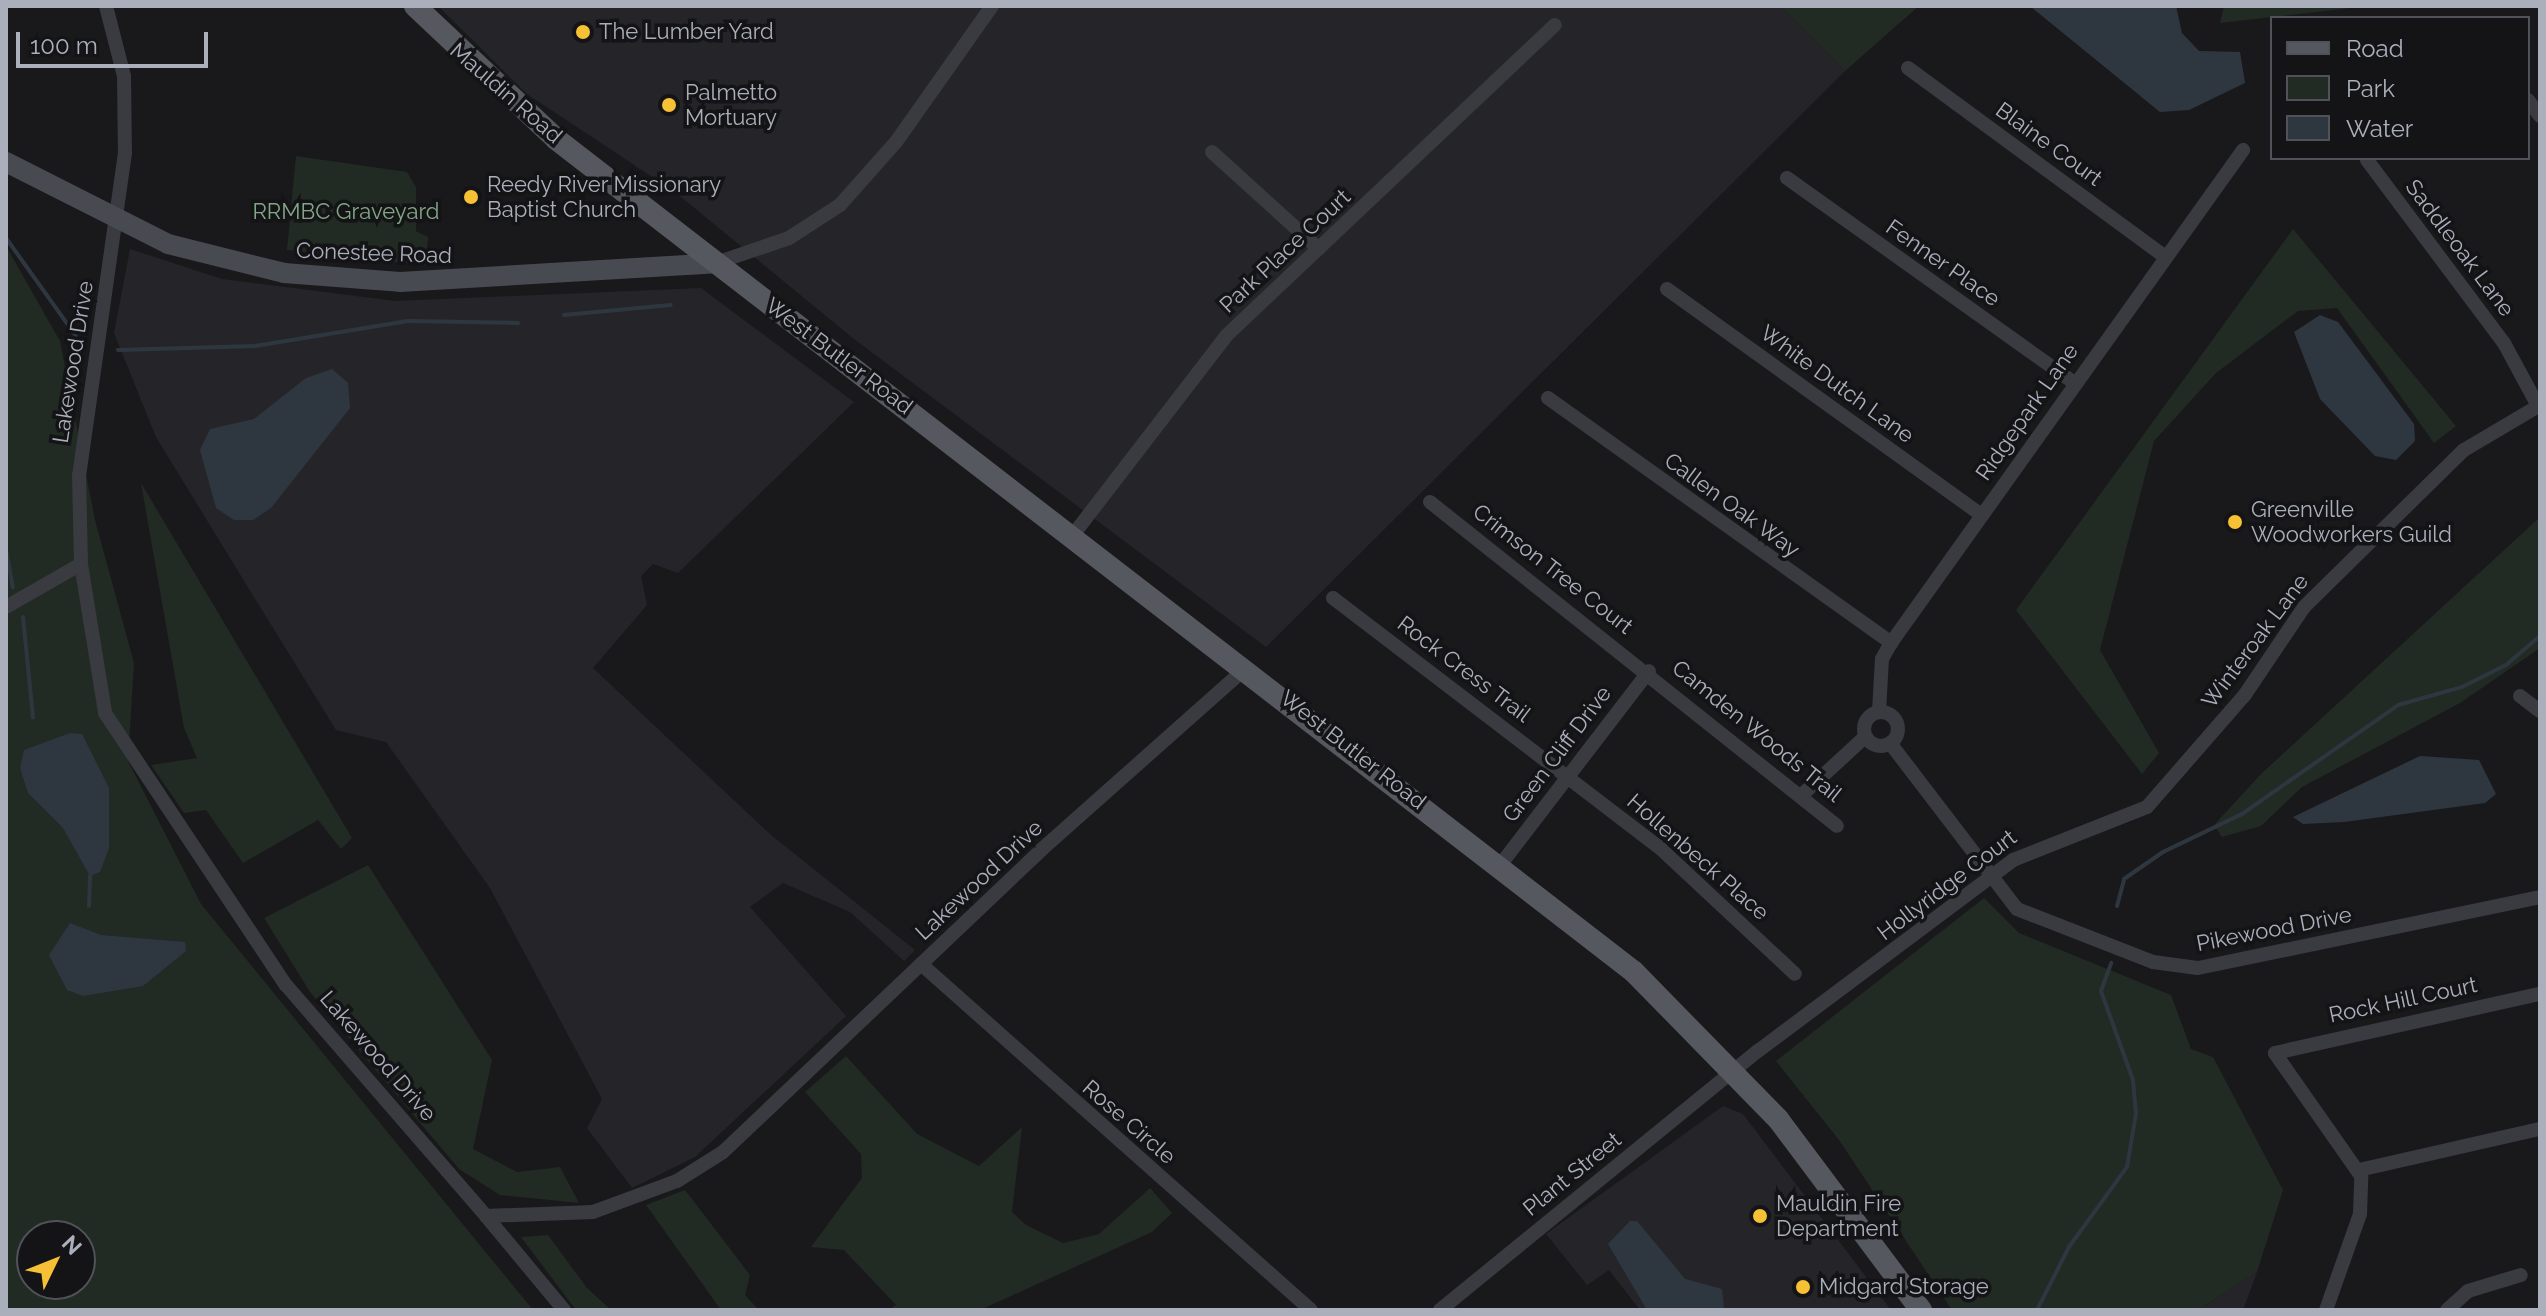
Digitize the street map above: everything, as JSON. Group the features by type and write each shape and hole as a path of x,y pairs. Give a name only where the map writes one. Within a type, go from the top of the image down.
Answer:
{"main road":[{"name":"Mauldin Road","path":"415,6 509,100 716,263"},
{"name":"Conestee Road","path":"6,162 117,221 215,259 337,280 534,277 716,263"},
{"name":"West Butler Road","path":"716,263 1501,864 1634,972 1733,1071 1819,1168 1921,1310"}],"street":[{"name":"Lakewood Drive","path":"106,6 124,76 117,221 84,410 81,564 98,687 119,738 286,985 486,1216 593,1212 697,1170 1246,668"},
{"path":"716,263 789,238 840,205 896,142 992,6"},
{"name":"Park Place Court","path":"1073,535 1187,379 1555,25"},
{"name":"Blaine Court","path":"1908,68 2164,256"},
{"name":"Ridgepark Lane","path":"1879,712 1880,670 1891,643 2164,256 2243,150"},
{"path":"1212,152 1319,249"},
{"name":"Saddleoak Lane","path":"2367,160 2504,343 2539,405"},
{"name":"Fenner Place","path":"1787,178 2074,383"},
{"name":"White Dutch Lane","path":"1667,289 1982,515"},
{"name":"Callen Oak Way","path":"1548,398 1891,643"},
{"name":"Winteroak Lane","path":"2189,753 2244,696 2304,607 2403,506 2464,450 2539,405"},
{"name":"Crimson Tree Court","path":"1430,502 1649,671"},
{"path":"6,607 81,564"},
{"name":"Rock Cress Trail","path":"1333,598 1568,776"},
{"name":"Green Cliff Drive","path":"1501,864 1649,671"},
{"name":"Camden Woods Trail","path":"1649,671 1804,793 1837,826"},
{"path":"2520,696 2540,711"},
{"path":"1804,793 1866,736 1867,719 1879,712 1896,721 1890,743"},
{"path":"1866,736 1878,746 1890,743"},
{"path":"1890,743 1987,878"},
{"name":"Hollyridge Court","path":"1733,1071 1987,878 2049,840 2147,807 2189,753"},
{"name":"Hollenbeck Place","path":"1568,776 1661,849 1795,974"},
{"name":"Pikewood Drive","path":"1987,878 2017,909 2178,967 2540,897"},
{"name":"Rose Circle","path":"921,964 1311,1310"},
{"name":"Rock Hill Court","path":"2359,1170 2275,1053 2540,994"},
{"name":"Plant Street","path":"1440,1310 1733,1071"},
{"path":"2326,1310 2360,1214 2359,1170 2540,1129"},
{"path":"486,1216 564,1310"},
{"path":"2447,1310 2468,1291 2521,1275"}],"shaded area":[{"path":"438,6 1780,6 1845,71 1266,647 854,339 675,192 527,94"},
{"path":"130,249 222,279 395,301 701,288 854,402 678,573 653,564 641,576 647,605 593,668 771,835 915,950 904,961 850,912 783,883 750,907 846,1016 695,1157 632,1188 587,1128 602,1099 490,888 386,742 336,730 156,437 114,333"},
{"path":"1723,1106 1743,1114 1891,1310 1640,1310 1609,1270 1587,1285 1546,1234"},
{"path":"2257,1272 2243,1310 2198,1310"}],"green space":[{"path":"1780,6 1919,6 1845,71"},
{"path":"2224,6 2369,6 2270,16 2220,23"},
{"name":"RRMBC Graveyard","path":"296,156 407,172 416,187 416,231 428,237 425,265 287,250"},
{"path":"2293,229 2456,426 2434,443 2337,308 2298,311 2216,373 2154,441 2100,650 2159,753 2142,774 2016,610"},
{"path":"6,246 60,341 95,520 134,663 128,761 201,904 533,1310 6,1310"},
{"path":"141,483 352,838 341,849 318,820 243,863 206,810 184,813 151,765 197,758 184,728"},
{"path":"2540,517 2540,648 2460,703 2302,787 2261,826 2222,837 2214,825 2261,774"},
{"path":"368,865 492,1060 473,1149 517,1172 560,1167 579,1203 500,1195 459,1169 310,992 264,918"},
{"path":"1984,898 2019,933 2171,995 2191,1049 2213,1057 2283,1190 2257,1272 2198,1310 1952,1310 1839,1140 1776,1061"},
{"path":"846,1056 917,1134 979,1166 1022,1127 1012,1212 1026,1225 1063,1243 1099,1234 1150,1188 1172,1213 1152,1232 980,1310 889,1310 896,1305 844,1250 811,1247 862,1178 861,1154 805,1092"},
{"path":"685,1190 750,1275 745,1295 759,1310 721,1310 646,1205"},
{"path":"548,1235 587,1288 611,1310 576,1310 521,1237"}],"water":[{"path":"2030,6 2176,6 2182,33 2199,51 2240,52 2245,83 2189,110 2160,112"},
{"path":"2320,315 2338,322 2414,424 2415,441 2396,460 2375,456 2320,399 2294,332"},
{"path":"332,369 348,383 350,408 271,508 253,520 234,520 216,508 200,450 210,429 254,419 306,378"},
{"path":"70,733 82,734 109,788 109,848 100,872 90,876 63,828 28,793 20,768 24,750"},
{"path":"2420,756 2479,760 2496,794 2485,803 2344,822 2303,824 2293,817"},
{"path":"70,923 101,935 185,942 186,951 143,986 83,996 67,990 49,955"},
{"path":"1630,1221 1637,1221 1685,1279 1722,1289 1724,1308 1647,1310 1608,1244"}],"waterway":[{"path":"6,238 76,336"},
{"path":"6,277 6,307"},
{"path":"564,315 671,305"},
{"path":"118,350 255,346 408,321 518,323"},
{"path":"6,549 13,587"},
{"path":"23,617 33,718"},
{"path":"2117,906 2124,879 2163,852 2242,814 2398,705 2462,687 2506,665 2540,636"},
{"path":"89,906 90,876"},
{"path":"2037,1310 2069,1247 2127,1167 2136,1114 2133,1080 2101,991 2111,963"}],"place":[{"name":"The Lumber Yard","path":"583,32"},
{"name":"Palmetto Mortuary","path":"669,105"},
{"name":"Reedy River Missionary Baptist Church","path":"471,197"},
{"name":"Greenville Woodworkers Guild","path":"2235,522"},
{"name":"Mauldin Fire Department","path":"1760,1216"},
{"name":"Midgard Storage","path":"1803,1287"}]}
